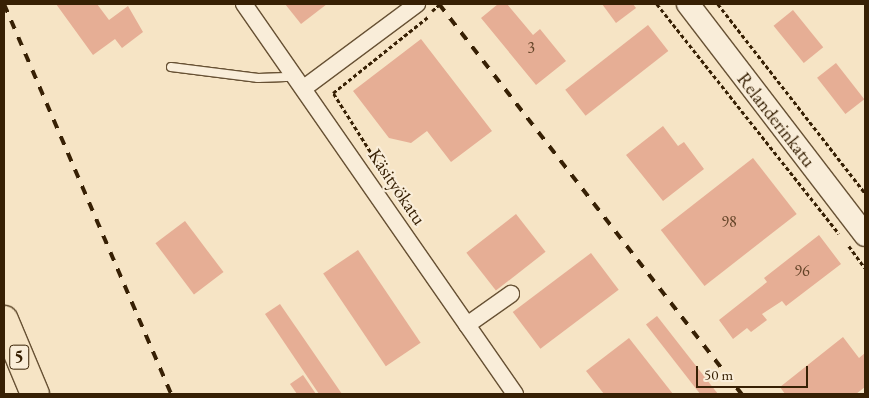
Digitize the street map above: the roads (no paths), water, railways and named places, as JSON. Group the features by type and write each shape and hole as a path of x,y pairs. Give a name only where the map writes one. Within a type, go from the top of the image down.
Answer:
{"highway":[{"name":"5","path":"4,320 35,394"}],"main road":[{"name":"Relanderinkatu","path":"688,4 856,240"}],"street":[{"name":"Käsityökatu","path":"244,4 515,394"},
{"path":"300,83 417,4"},
{"path":"467,325 511,294"}],"lane":[{"path":"171,67 300,83"}],"railway":[{"path":"4,4 171,394"},
{"path":"439,4 742,394"}]}
